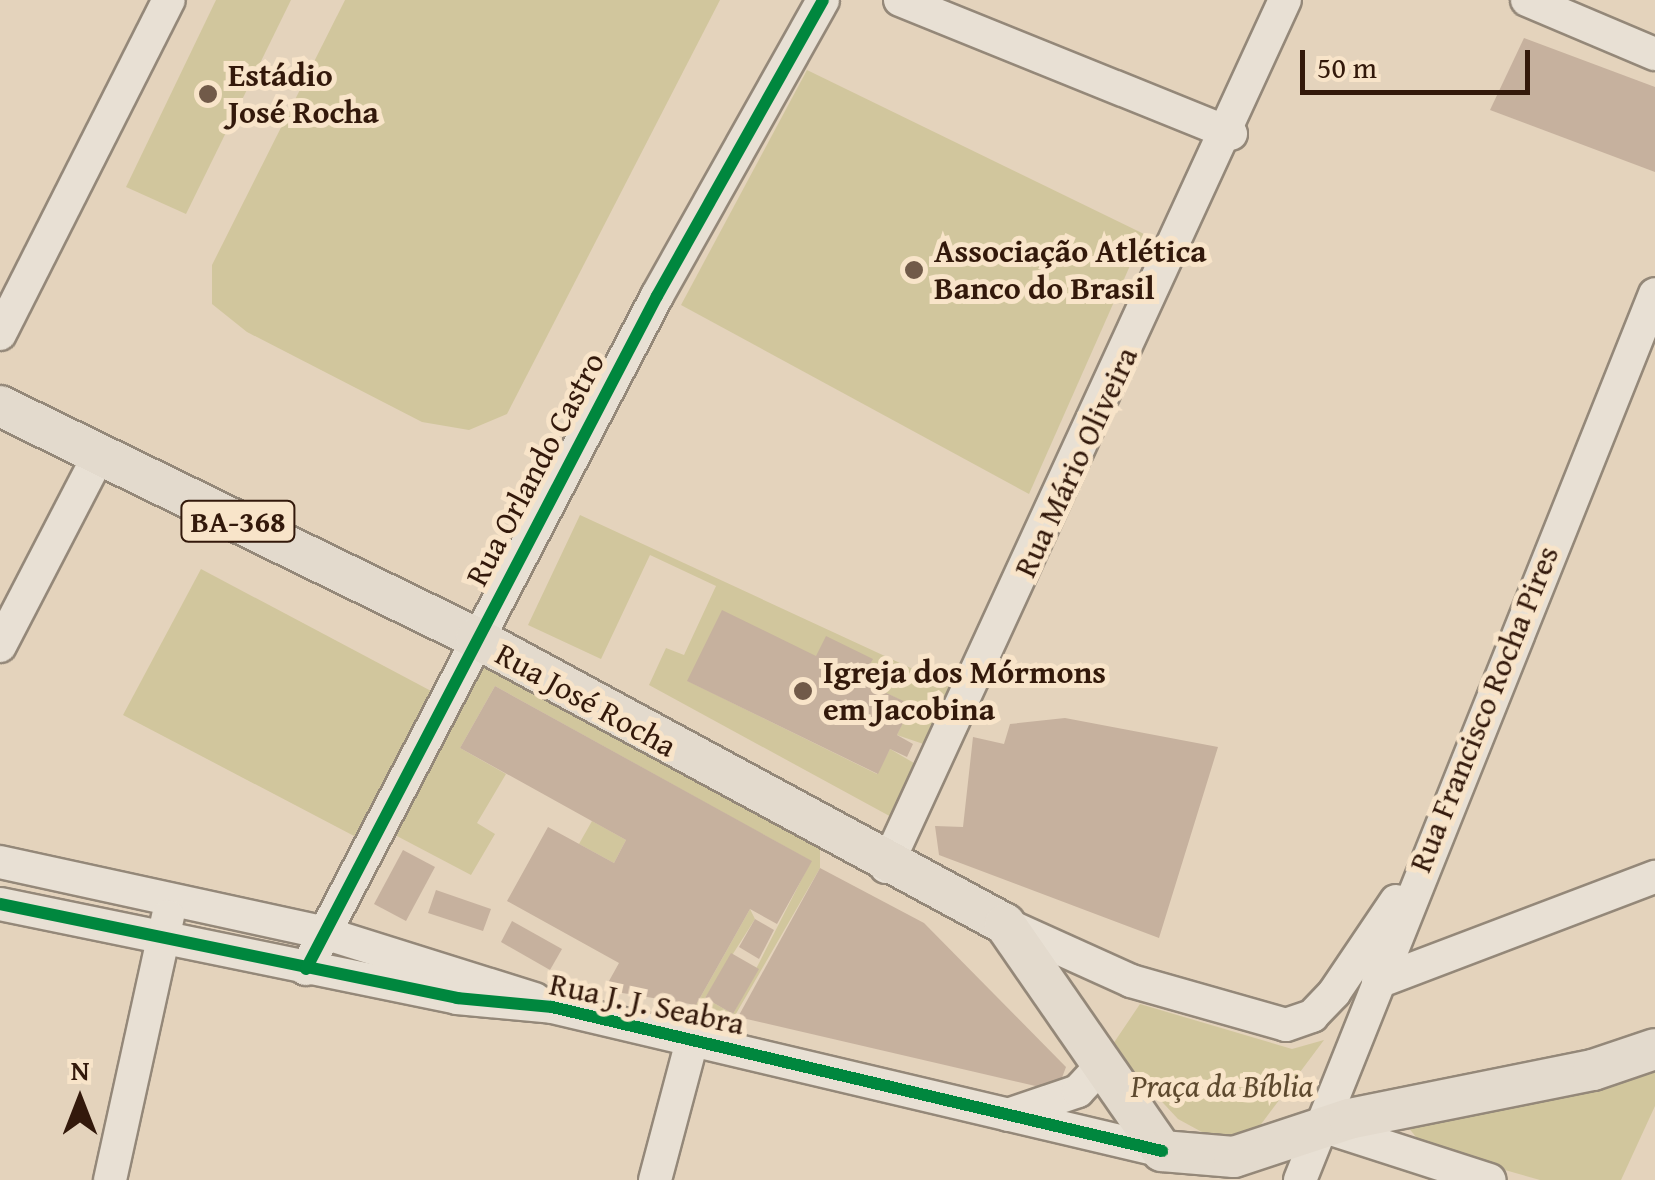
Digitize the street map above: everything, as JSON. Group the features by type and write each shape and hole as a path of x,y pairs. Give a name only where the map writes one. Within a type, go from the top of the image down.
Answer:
{"main road":[{"name":"Rua José Rocha","path":"0,406 476,638 886,867 1005,924"},
{"path":"1005,924 1162,1151 1227,1169 1335,1123 1577,1074 1655,1049"}],"street":[{"path":"0,334 170,0"},
{"name":"Rua Orlando Castro","path":"306,969 320,932 476,638 823,0"},
{"path":"900,0 1231,134"},
{"name":"Rua Mário Oliveira","path":"886,867 1231,134 1285,0"},
{"path":"1527,0 1655,54"},
{"name":"Rua Francisco Rocha Pires","path":"1300,1180 1335,1123 1414,877 1655,294"},
{"path":"1,640 100,454"},
{"name":"Rua J. J. Seabra","path":"0,862 320,932 494,980 552,1007"},
{"path":"1378,982 1655,876"},
{"path":"1005,924 1132,981 1286,1025 1312,1016 1334,992 1414,877"},
{"path":"110,1180 172,897"},
{"name":"Rua J. J. Seabra","path":"0,904 306,969 552,1007 1162,1151"},
{"path":"655,1180 692,1041"},
{"path":"1004,1116 1078,1091 1103,1064"},
{"path":"1335,1123 1489,1180"}],"green space":[{"name":"Estádio José Rocha","path":"216,0 291,0 186,214 126,187"},
{"path":"345,0 720,0 507,414 469,430 422,422 247,332 212,304 212,265"},
{"name":"Associação Atlética Banco do Brasil","path":"807,70 1144,234 1029,494 681,305"},
{"path":"580,515 967,694 941,750 897,735 911,705 861,681 872,660 816,656 688,681 877,774 890,749 931,773 906,825 649,685 666,648 684,655 716,586 650,555 601,659 528,625"},
{"path":"201,569 433,692 356,837 123,715"},
{"path":"467,654 820,845 820,868 733,1019 696,1005 750,909 755,919 705,998 733,1014 811,861 495,686 460,748 506,774 477,823 495,834 471,875 376,825"},
{"path":"592,821 626,840 614,863 579,844"},
{"name":"Praça da Bíblia","path":"1140,1004 1292,1049 1324,1040 1256,1131 1211,1137 1178,1119 1111,1047"},
{"path":"1655,1059 1655,1106 1621,1180 1540,1180 1424,1147 1400,1117"}],"building":[{"path":"1524,38 1655,87 1655,172 1490,110"},
{"path":"722,610 816,656 826,636 873,659 861,681 912,705 897,735 913,744 907,757 890,749 878,774 687,681"},
{"path":"495,686 812,861 777,924 750,909 696,1005 604,990 619,963 507,901 548,827 614,863 626,840 460,748"},
{"path":"1065,718 1218,747 1159,938 939,855 935,826 963,827 973,737 1004,744 1010,724"},
{"path":"403,850 435,867 406,921 374,904"},
{"path":"820,868 924,923 1066,1067 1057,1091 738,1017"},
{"path":"436,890 491,909 483,931 428,913"},
{"path":"755,919 774,930 759,959 739,947"},
{"path":"512,921 562,949 550,970 501,942"},
{"path":"731,953 759,969 733,1014 705,998"}],"cycle path":[{"path":"306,969 657,296 823,0"},
{"path":"0,904 457,998 552,1007 1162,1151"}],"place":[{"name":"Estádio José Rocha","path":"208,94"},
{"name":"Associação Atlética Banco do Brasil","path":"914,270"},
{"name":"Igreja dos Mórmons em Jacobina","path":"803,691"}]}
